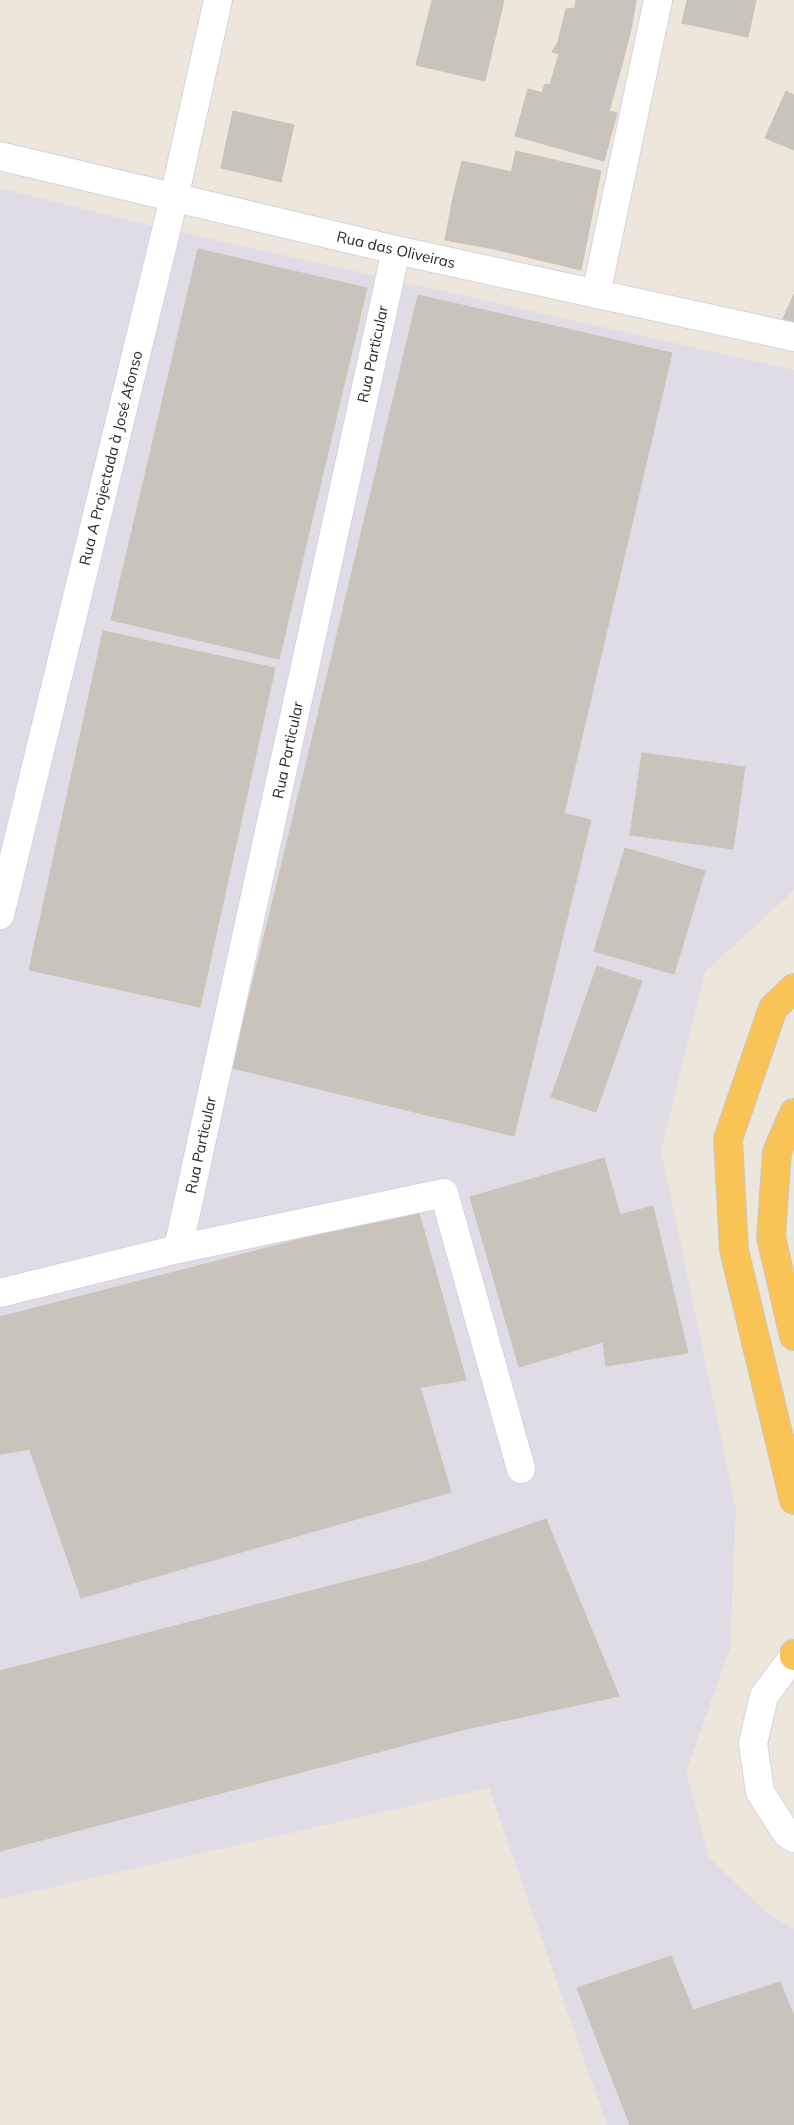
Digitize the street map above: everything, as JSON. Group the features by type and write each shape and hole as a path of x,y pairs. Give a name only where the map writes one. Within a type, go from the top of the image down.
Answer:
{"highway":[{"path":"794,988 773,1008 728,1138 734,1250 794,1500"},
{"path":"794,1113 777,1152 770,1237 794,1336"}],"street":[{"name":"Rua A Projectada à José Afonso","path":"0,915 174,198 218,0"},
{"path":"596,294 658,0"},
{"name":"Rua das Oliveiras","path":"0,156 396,250 794,337"},
{"name":"Rua Particular","path":"178,1249 396,250"},
{"path":"0,1293 178,1249 444,1193 522,1469"},
{"path":"794,1655 764,1696 753,1743 760,1792 787,1834 794,1838"}],"shaded area":[{"path":"0,188 136,222 794,370 794,890 705,972 661,1151 736,1509 730,1648 686,1772 709,1857 767,1913 794,1929 794,2125 607,2125 489,1788 0,1899"}],"building":[{"path":"432,0 504,0 485,81 416,65"},
{"path":"576,0 636,0 632,25 575,8"},
{"path":"687,0 756,0 748,37 682,23"},
{"path":"575,8 632,25 623,61 558,42 566,9"},
{"path":"558,42 623,61 609,111 542,92 545,84 550,85 559,54 552,52"},
{"path":"528,89 617,113 604,161 515,136"},
{"path":"786,91 794,95 794,150 765,138"},
{"path":"233,111 294,125 281,182 221,168"},
{"path":"516,151 601,171 581,270 494,249"},
{"path":"462,161 512,172 502,214 452,202"},
{"path":"452,202 502,214 494,249 445,240"},
{"path":"198,249 367,288 279,659 111,620"},
{"path":"794,294 794,326 781,323"},
{"path":"418,295 672,353 564,813 309,752"},
{"path":"103,631 275,668 200,1007 29,970"},
{"path":"309,752 591,820 514,1136 232,1068"},
{"path":"642,753 745,767 733,849 630,835"},
{"path":"625,848 705,871 674,974 594,951"},
{"path":"597,966 642,981 596,1112 551,1097"},
{"path":"604,1158 620,1215 653,1206 688,1353 606,1366 603,1342 519,1367 470,1197"},
{"path":"418,1209 466,1380 0,1454 0,1317"},
{"path":"420,1387 451,1492 259,1547 216,1420"},
{"path":"216,1420 259,1547 81,1598 30,1450"},
{"path":"546,1519 619,1696 466,1729 423,1562"},
{"path":"423,1562 466,1729 0,1851 0,1671"},
{"path":"671,1956 693,2010 780,1982 794,2016 794,2125 630,2125 577,1988"}]}
